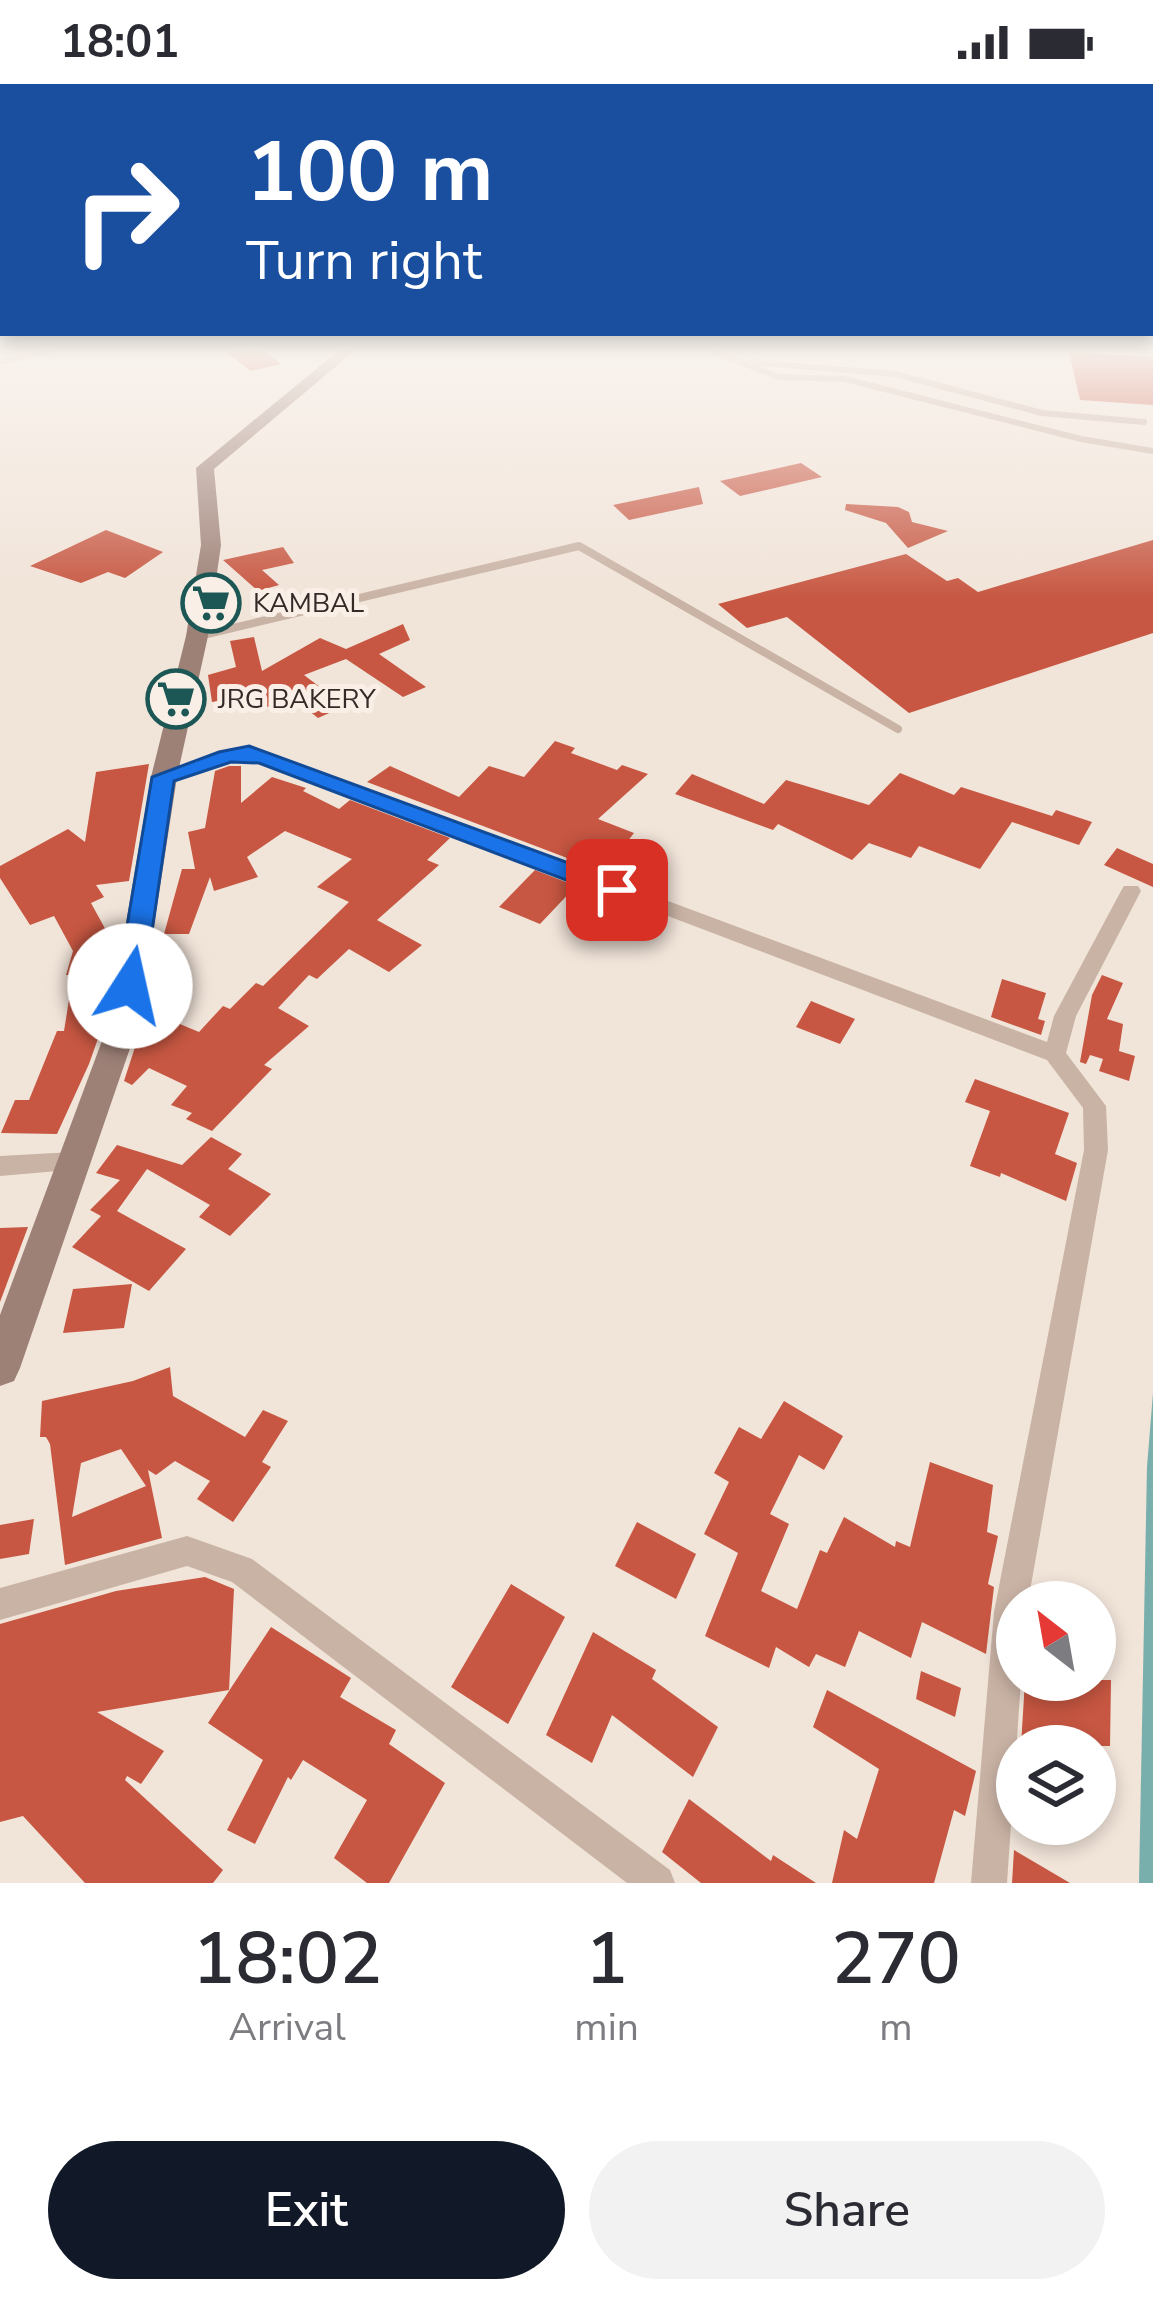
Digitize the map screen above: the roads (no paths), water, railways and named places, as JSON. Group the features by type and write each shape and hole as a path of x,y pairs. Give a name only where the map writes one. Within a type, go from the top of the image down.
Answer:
{"main road":[{"path":"0,1368 124,1022 164,777 197,636 211,545 205,469 251,431"}],"street":[{"path":"164,777 227,756 249,753 267,758 1055,1054 1094,1106 1096,1150 1010,1612 989,1883"},
{"path":"1055,1054 1065,1016 1131,891"},
{"path":"0,1166 73,1162"},
{"path":"0,1604 187,1551 241,1570 656,1883"}],"lane":[{"path":"1046,431 1153,452"},
{"path":"197,636 579,546 898,729"}],"water":[{"path":"1153,1393 1153,1883 1139,1883 1147,1467"}],"place":[{"name":"KAMBAL","path":"211,603"},
{"name":"JRG BAKERY","path":"176,699"}]}
